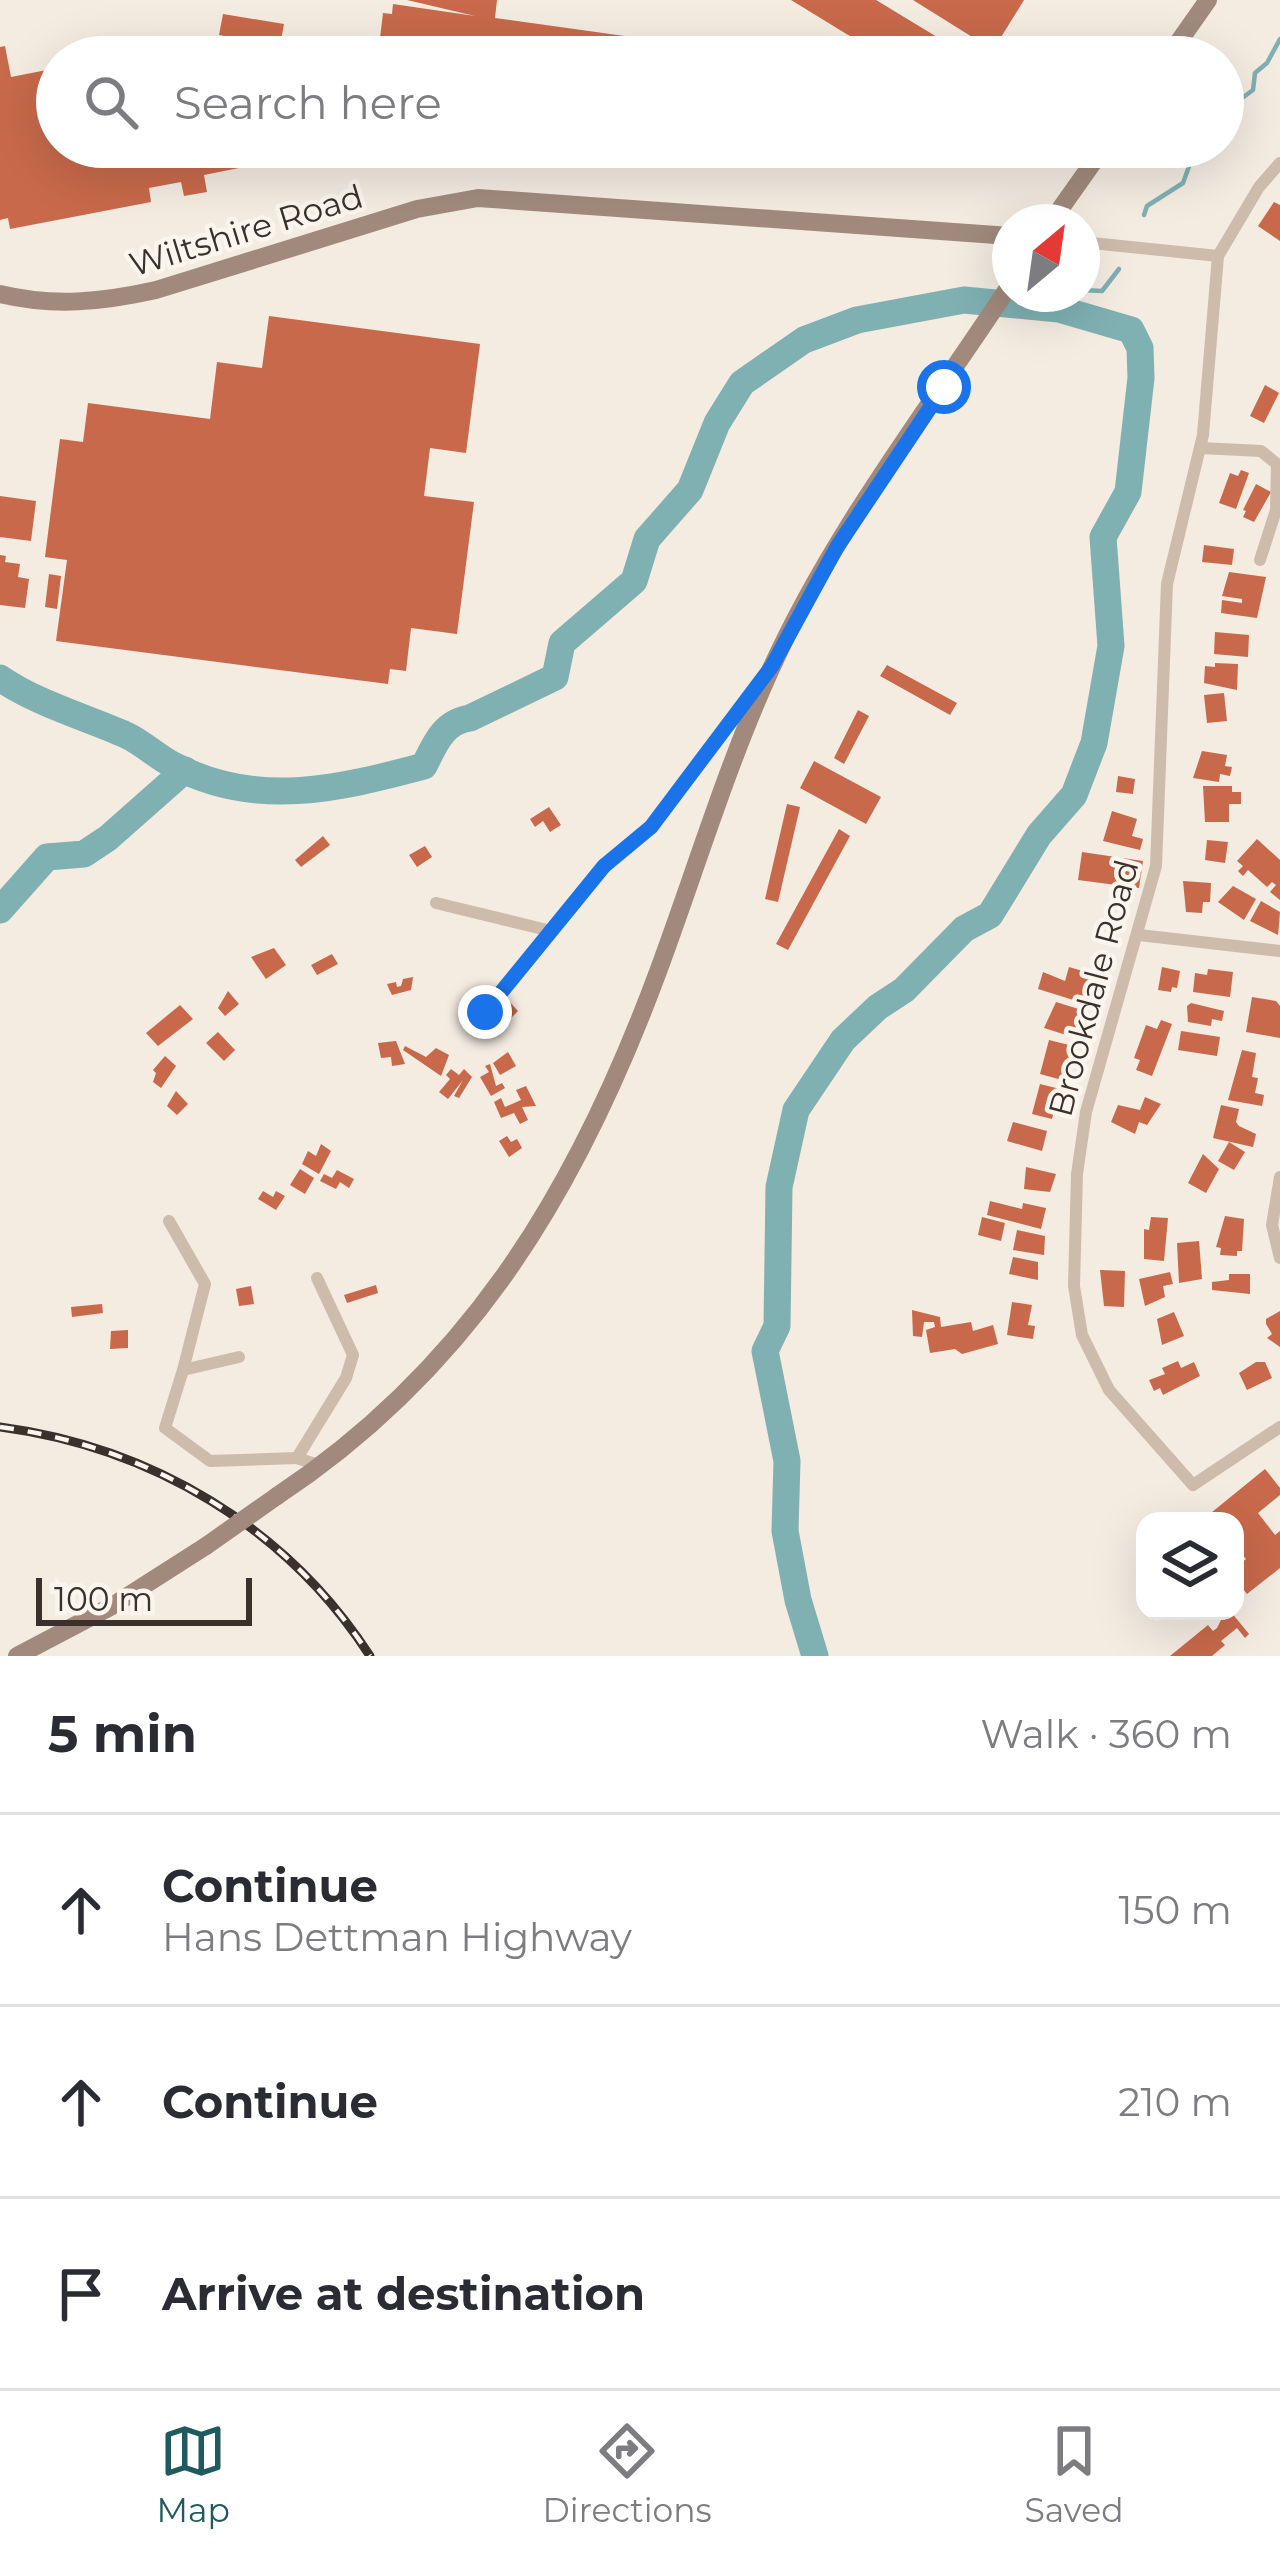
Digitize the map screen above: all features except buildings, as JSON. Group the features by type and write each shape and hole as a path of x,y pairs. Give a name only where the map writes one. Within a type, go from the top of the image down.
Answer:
{"street":[{"path":"1183,36 1208,0"},
{"path":"1100,244 1218,256 1259,187 1280,163"},
{"path":"1064,204 1089,168"},
{"name":"Wiltshire Road","path":"0,293 49,303 116,299 417,209 478,198 992,235"},
{"name":"Brookdale Road","path":"1218,256 1200,448 1167,584 1159,840 1139,935 1080,1141 1076,1313 1095,1368 1109,1390 1193,1485 1280,1426"},
{"path":"17,1656 112,1606 322,1466 374,1424 471,1325 565,1182 646,1004 735,753 772,666 837,547 992,312"},
{"path":"1200,448 1261,451 1277,464 1276,510 1260,560"},
{"path":"485,1012 604,866 651,827 772,666"},
{"path":"436,903 551,931"},
{"path":"1139,935 1280,951"},
{"path":"1280,1177 1272,1225 1280,1258"},
{"path":"169,1221 205,1284 165,1427 210,1461 297,1458 322,1466"},
{"path":"297,1458 346,1378 353,1355 317,1278"},
{"path":"183,1370 239,1357"}],"waterway":[{"path":"1244,97 1253,90 1255,73 1267,63 1280,39"},
{"path":"1144,215 1147,206 1183,183 1188,168"},
{"path":"1100,291 1119,269"},
{"path":"0,678 126,735 173,765 235,787 297,791 424,766 441,735 453,724 555,677 562,643 634,581 647,539 690,490 717,423 742,383 804,340 857,320 964,300 1059,309 1131,330 1140,348 1141,378 1128,492 1103,537 1111,646 1094,743 1074,795 1039,835 990,915 964,929 904,990 843,1040 796,1110 779,1187 777,1326 765,1351 787,1461 785,1531 815,1656"},
{"path":"0,910 47,857 84,854 185,770"}],"railway":[{"path":"0,1427 110,1453 210,1501 298,1569 370,1656"}],"route":[{"path":"485,1012 604,866 651,827 772,666 837,547 944,387"}]}
